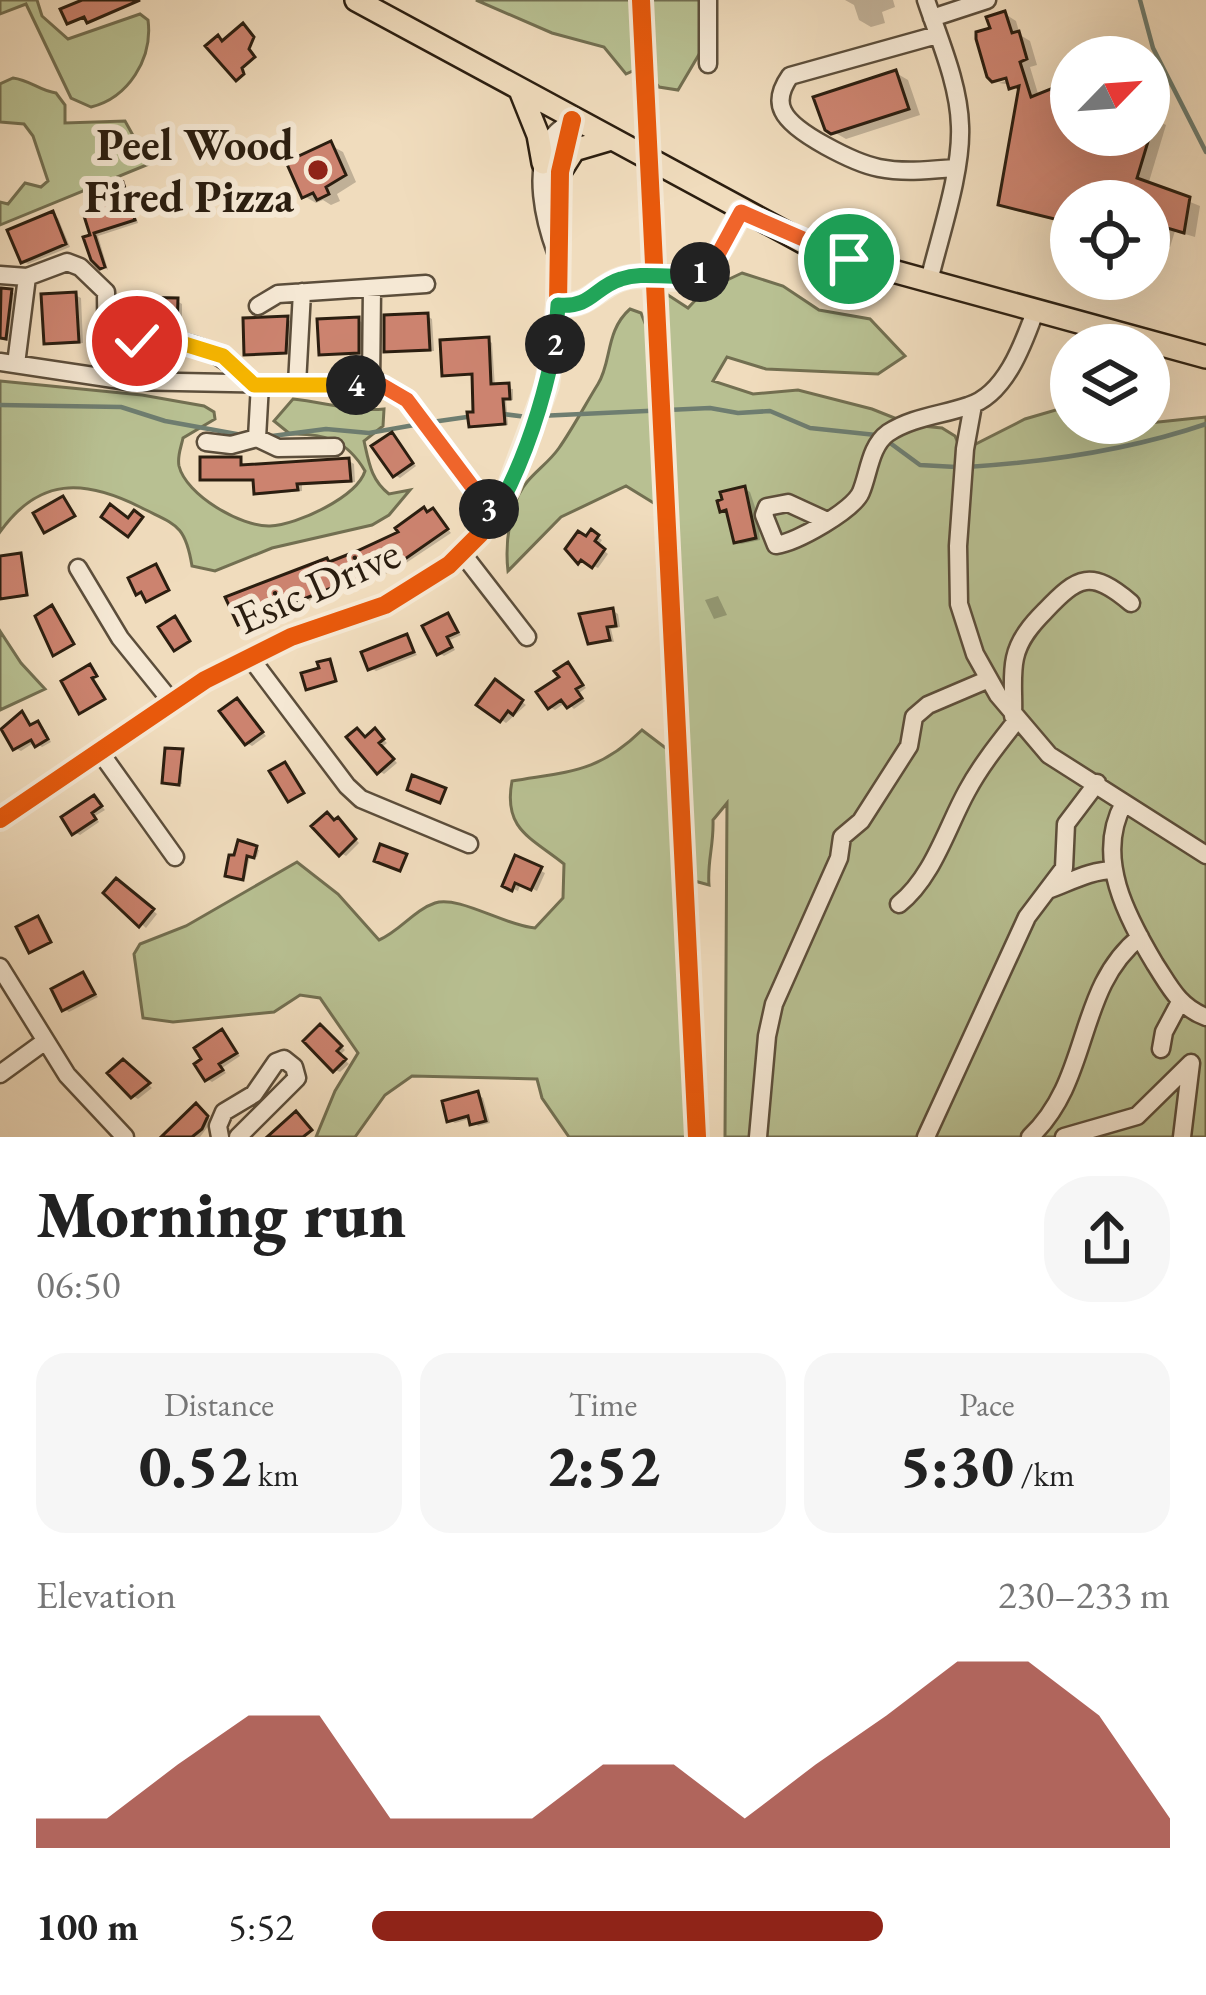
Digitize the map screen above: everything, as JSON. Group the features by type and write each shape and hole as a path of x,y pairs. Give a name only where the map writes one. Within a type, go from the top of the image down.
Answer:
{"main road":[{"path":"356,0 803,242 1206,357"},
{"path":"520,89 551,168 574,150 608,140"}],"street":[{"path":"708,0 708,64"},
{"path":"956,168 878,168 842,154 793,125 781,109 780,97 790,76 987,0"},
{"path":"929,281 961,126 932,18"},
{"name":"Esic Drive","path":"0,819 171,701 249,656 291,637 347,621 416,588 462,554 494,516 519,464 547,385 556,342 559,258 551,168 572,120"},
{"path":"0,274 27,277 67,262 80,266 106,292 107,378"},
{"path":"27,277 8,363 107,378 371,385 396,391 494,516"},
{"path":"258,306 278,294 426,284"},
{"path":"371,385 373,288"},
{"path":"296,385 302,292"},
{"path":"825,520 849,511 883,436 909,422 973,405 989,394 1009,368 1036,309"},
{"path":"105,346 166,339 223,356 257,385 257,438"},
{"path":"973,405 964,449 959,604 989,680 1048,755 1206,855"},
{"path":"206,442 231,445 257,438 278,448 334,448"},
{"path":"462,554 526,638"},
{"path":"78,568 120,638 171,701"},
{"path":"898,904 918,884 949,834 964,795 1015,718 1017,651 1032,623 1065,589 1090,579 1103,582 1131,603"},
{"path":"249,656 347,786 362,799 469,844"},
{"path":"758,1137 772,1012 839,858 842,837 861,821 909,746 914,717 928,705 989,680"},
{"path":"100,752 175,857"},
{"path":"926,1137 1027,917 1064,868 1066,824 1097,783"},
{"path":"1124,803 1114,824 1114,870 1125,908 1180,1003 1206,1017"},
{"path":"1048,890 1082,880 1094,870 1114,870"},
{"path":"1030,1137 1061,1101 1106,976 1139,937"},
{"path":"0,967 76,1086 125,1137"},
{"path":"1161,1049 1164,1032 1180,1003"},
{"path":"0,1074 44,1042"},
{"path":"220,1137 218,1126 224,1112 254,1094 276,1062 284,1059 294,1067 297,1078 238,1137"},
{"path":"1064,1137 1136,1116 1191,1063 1182,1137"}],"green space":[{"path":"0,0 37,0 42,16 68,39 140,14 148,20 149,35 142,62 127,86 91,107 71,98 26,4 0,14"},
{"path":"476,0 638,0 639,68 626,74 604,47 552,33"},
{"path":"645,0 702,0 701,51 678,90 659,87 645,70"},
{"path":"13,78 56,93 65,105 65,123 125,121 149,164 0,225 0,202 8,204 25,183 41,187 48,181 33,136 24,124 0,122 0,84"},
{"path":"742,273 783,286 819,310 870,319 905,356 878,374 766,369 727,357 713,381 753,394 798,390 912,425 942,428 955,436 960,448 966,602 970,447 1050,412 1050,444 1170,444 1170,421 1206,417 1206,1137 725,1137 727,803 713,820 709,885 691,880 665,293 688,308 704,291"},
{"path":"630,309 641,313 650,336 657,505 626,486 561,517 508,571 508,537 516,501 574,424 602,375 616,327"},
{"path":"0,381 204,406 214,412 215,419 183,438 179,462 184,477 216,507 258,525 282,524 325,508 351,490 365,471 334,440 290,434 274,421 293,399 384,409 383,426 364,441 369,464 389,494 410,490 389,515 372,525 272,548 215,571 192,566 182,533 170,522 100,491 64,488 47,493 30,501 0,532"},
{"path":"0,631 45,689 0,710"},
{"path":"642,730 667,749 689,1137 569,1137 542,1098 537,1079 412,1076 385,1095 355,1137 316,1137 358,1053 320,998 300,995 274,1012 173,1022 143,1018 134,954 140,944 186,926 297,862 338,894 379,940 427,906 445,902 535,928 563,898 564,864 530,839 516,821 512,781 597,762"}],"building":[{"path":"82,0 140,0 87,23 84,17 67,24 60,9"},
{"path":"1005,11 1012,33 1019,31 1027,59 1020,62 1031,97 1050,89 1050,156 1144,156 1137,178 1143,180 1050,180 1050,218 998,205 1019,86 1009,89 1006,78 992,82 987,77 976,39 976,32 990,28 986,17"},
{"path":"243,23 254,37 249,49 255,57 236,81 205,46 218,35 222,41"},
{"path":"896,70 909,109 831,134 825,130 813,97"},
{"path":"331,141 346,175 326,187 329,194 317,200 313,193 302,198 286,162"},
{"path":"123,182 135,220 94,233 105,267 100,269 91,260 83,237 90,235 84,216 102,210 96,191"},
{"path":"1170,190 1190,197 1184,233 1170,229"},
{"path":"53,211 66,244 21,263 7,230"},
{"path":"1,288 12,289 6,339 0,338"},
{"path":"76,292 79,342 44,344 41,294"},
{"path":"128,297 178,298 177,329 127,330"},
{"path":"428,313 430,350 384,352 384,315"},
{"path":"288,316 286,353 244,355 243,318"},
{"path":"359,317 359,353 319,355 317,319"},
{"path":"489,337 491,384 509,383 510,399 503,399 505,424 469,427 472,374 442,376 440,340"},
{"path":"392,432 413,463 393,477 371,446"},
{"path":"200,457 241,457 241,465 349,458 351,481 297,484 298,490 254,494 253,480 200,480"},
{"path":"745,486 756,538 734,543 726,510 720,512 717,501 722,499 720,492"},
{"path":"63,496 75,516 44,533 33,513"},
{"path":"110,504 128,518 134,510 143,517 128,537 101,517"},
{"path":"424,507 427,512 433,508 448,529 395,566 238,625 225,597 357,551 398,532 395,528"},
{"path":"591,529 599,535 595,541 605,549 592,568 581,560 578,564 565,549 578,531 586,536"},
{"path":"21,553 27,595 0,599 0,556"},
{"path":"156,564 169,590 146,602 141,592 136,595 128,578"},
{"path":"52,605 74,644 53,656 35,616"},
{"path":"613,608 616,626 607,627 610,640 588,644 579,614"},
{"path":"448,613 458,632 447,637 452,647 437,655 422,626"},
{"path":"175,616 190,641 174,651 158,627"},
{"path":"407,634 414,652 368,670 361,652"},
{"path":"330,659 336,681 306,690 301,673"},
{"path":"568,662 583,685 576,689 582,698 567,708 561,700 548,709 536,692 559,677 554,671"},
{"path":"90,664 97,676 92,678 105,699 79,714 61,681"},
{"path":"495,679 523,700 513,715 508,711 500,722 476,705"},
{"path":"237,698 263,732 245,745 219,711"},
{"path":"22,711 30,725 38,721 48,739 35,747 31,740 13,750 1,729"},
{"path":"357,728 365,737 375,728 384,739 379,743 394,759 377,774 346,737"},
{"path":"165,748 183,749 179,785 162,783"},
{"path":"285,762 304,793 288,802 269,771"},
{"path":"412,775 446,788 440,803 407,790"},
{"path":"94,795 102,806 92,813 96,819 72,835 61,817"},
{"path":"327,812 334,820 338,817 356,839 339,856 311,826"},
{"path":"238,840 257,846 254,858 247,856 243,880 225,876"},
{"path":"380,844 407,854 400,871 374,861"},
{"path":"515,855 542,867 531,890 515,883 512,891 502,886"},
{"path":"116,878 154,909 139,927 103,893"},
{"path":"38,916 51,942 29,953 16,927"},
{"path":"83,972 95,994 62,1011 51,989"},
{"path":"320,1024 342,1046 337,1051 346,1059 333,1072 303,1041"},
{"path":"222,1029 237,1053 205,1081 194,1064 201,1059 194,1048"},
{"path":"123,1059 150,1083 131,1098 107,1073"},
{"path":"478,1091 486,1121 470,1125 468,1116 447,1122 442,1101"},
{"path":"196,1103 208,1116 202,1129 192,1137 161,1137"},
{"path":"296,1111 312,1130 303,1137 267,1137"}],"waterway":[{"path":"1140,0 1153,48 1206,152"},
{"path":"0,405 121,407 165,421 242,435"},
{"path":"539,416 710,408 770,411 810,428 876,435"},
{"path":"503,414 527,417"},
{"path":"432,422 474,416"},
{"path":"272,436 326,429 369,433 420,424"},
{"path":"967,467 1088,453 1206,424"},
{"path":"886,440 920,465 956,467"}],"cycle path":[{"path":"641,0 697,1137"},
{"path":"0,819 205,680 291,637 385,605 449,565 480,534 508,490 547,385 558,305 560,172 572,120"},
{"path":"558,305 583,302 627,277 691,275 712,260 741,212"}],"place":[{"name":"Peel Wood Fired Pizza","path":"318,170"}],"route":[{"path":"137,341 166,339 202,347 223,356 254,385 371,385 396,391 494,516 519,464 547,385 558,305 580,305 623,278 673,279 702,271 716,258 741,212 849,259"}]}
